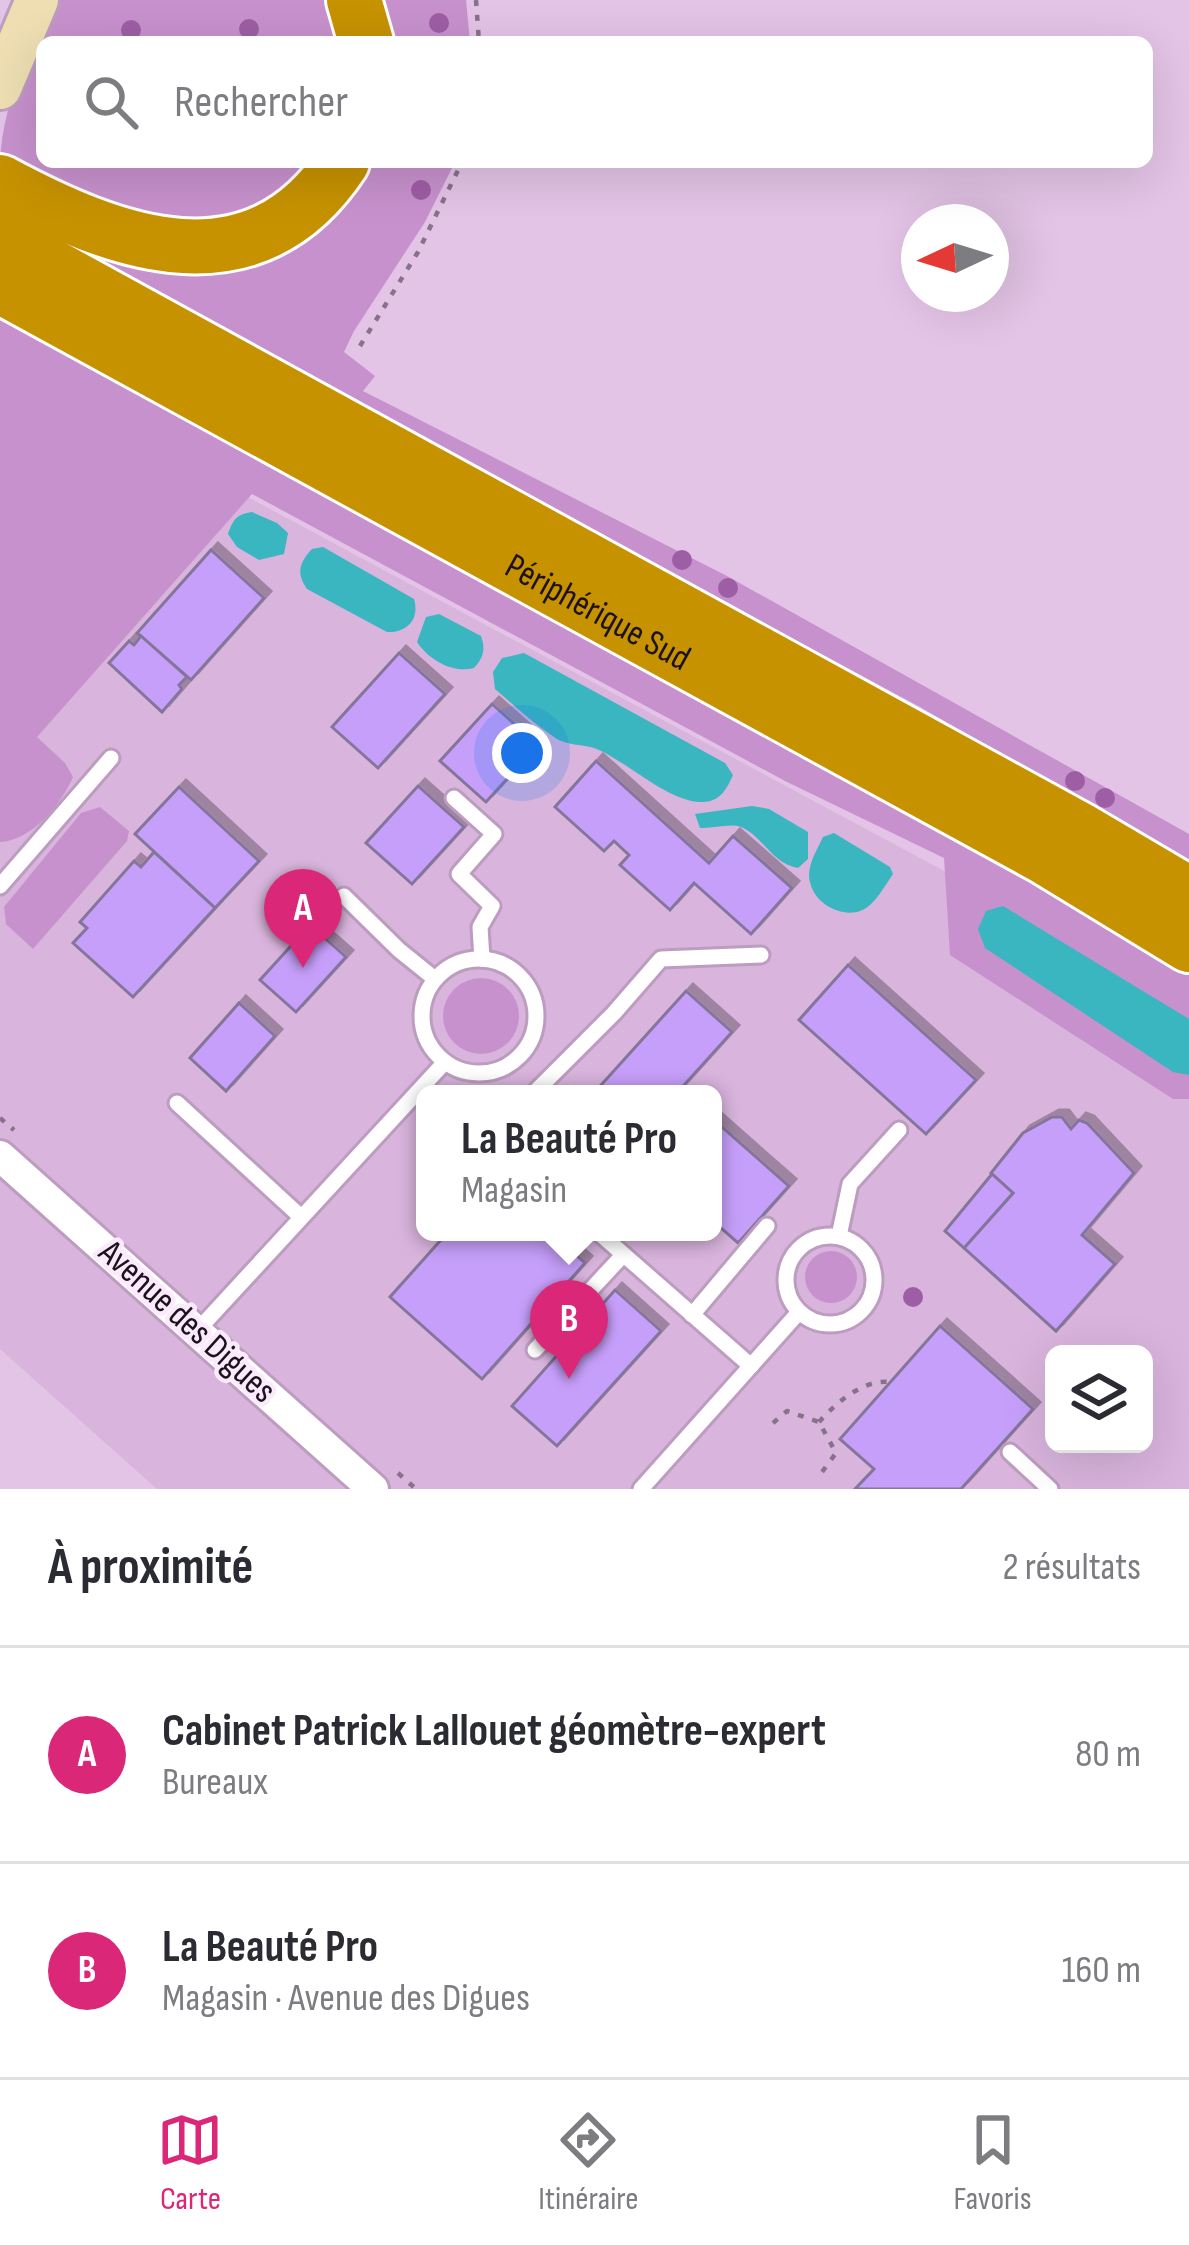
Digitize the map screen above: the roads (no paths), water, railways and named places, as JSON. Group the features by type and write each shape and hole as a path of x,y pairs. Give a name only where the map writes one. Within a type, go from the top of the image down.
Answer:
{"highway":[{"path":"354,0 364,36"},
{"path":"0,182 107,233 156,245 203,247 245,238 282,221 316,195 336,168"},
{"name":"Périphérique Sud","path":"0,238 1082,831 1189,895"},
{"name":"Périphérique Sud","path":"0,286 1043,856 1189,945"}],"main road":[{"path":"0,47 10,0"},
{"path":"0,88 37,0"}],"street":[{"name":"Avenue des Digues","path":"0,1156 373,1489"}],"lane":[{"path":"0,886 111,758"},
{"path":"454,798 494,834 459,874 491,906 480,927 482,959"},
{"path":"344,896 435,979"},
{"path":"542,1085 661,959 761,955"},
{"path":"482,959 518,974 536,1008 535,1028 515,1061 480,1073 462,1071 432,1049 422,1013 435,979 465,961 482,959"},
{"path":"515,1061 529,1085"},
{"path":"424,1085 445,1062"},
{"path":"197,1331 416,1093"},
{"path":"177,1103 302,1217"},
{"path":"839,1236 850,1184 899,1130"},
{"path":"692,1315 767,1226"},
{"path":"839,1236 866,1253 874,1284 869,1300 845,1322 829,1324 799,1312 785,1283 787,1267 807,1241 839,1236"},
{"path":"607,1241 751,1366"},
{"path":"535,1350 622,1255"},
{"path":"641,1489 799,1312"},
{"path":"1010,1452 1050,1489"}],"place":[{"name":"Cabinet Patrick Lallouet géomètre-expert","path":"303,968"},
{"name":"La Beauté Pro","path":"569,1379"}]}
